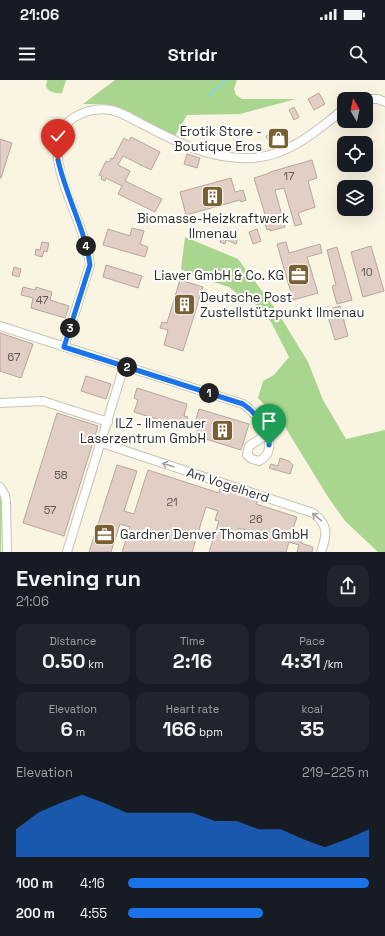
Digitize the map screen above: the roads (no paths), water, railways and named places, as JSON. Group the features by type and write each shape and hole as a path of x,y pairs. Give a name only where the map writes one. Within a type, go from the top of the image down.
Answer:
{"street":[{"path":"373,99 378,99 385,102"},
{"path":"64,347 90,265 88,253 66,191 58,160 58,139 66,125 74,117 92,110 113,110 173,140 197,150 216,156 244,158 277,153 295,145 337,114"},
{"path":"0,326 243,404 262,424 268,434"},
{"path":"67,552 102,443 124,366"},
{"path":"0,403 43,402 108,422"},
{"name":"Am Vogelherd","path":"102,443 313,513 321,519 325,529 321,552"},
{"path":"0,487 5,495 6,502 7,552"}],"waterway":[{"path":"208,96 226,80"}],"place":[{"name":"Erotik Store - Boutique Eros","path":"278,138"},
{"name":"Biomasse-Heizkraftwerk Ilmenau","path":"213,196"},
{"name":"Liaver GmbH & Co. KG","path":"299,275"},
{"name":"Deutsche Post Zustellstützpunkt Ilmenau","path":"185,304"},
{"name":"ILZ - Ilmenauer Laserzentrum GmbH","path":"222,430"},
{"name":"Gardner Denver Thomas GmbH","path":"105,534"}]}
